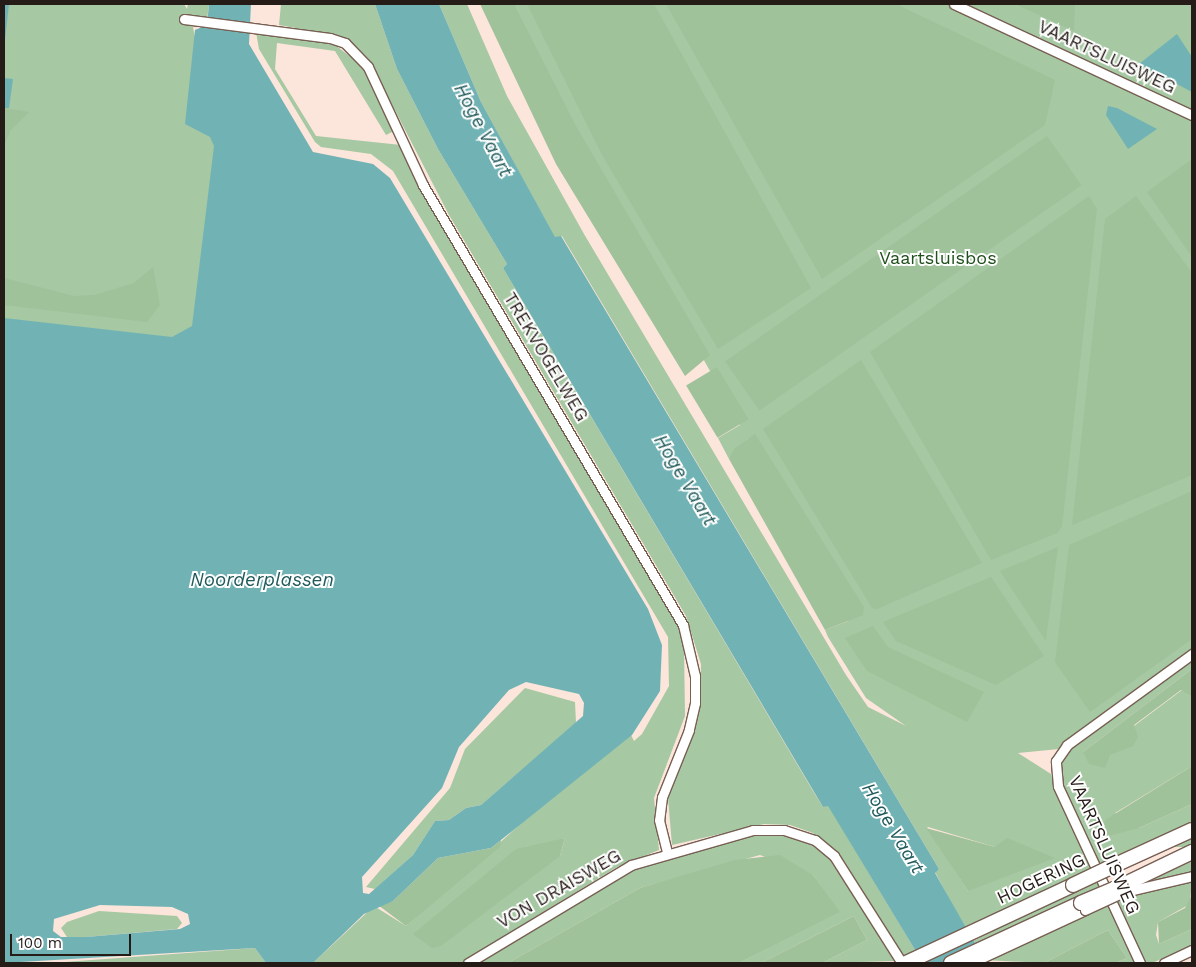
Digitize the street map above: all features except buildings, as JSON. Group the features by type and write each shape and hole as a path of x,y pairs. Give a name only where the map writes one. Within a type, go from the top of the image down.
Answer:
{"highway":[{"name":"HOGERING","path":"906,963 1192,830"},
{"path":"951,963 1001,945 1122,889 1192,852"}],"street":[{"name":"VAARTSLUISWEG","path":"954,4 1192,115"},
{"name":"TREKVOGELWEG","path":"184,19 253,26 337,41 368,67 423,185 676,611 690,648 695,703 689,730 662,797 659,820 667,853"},
{"name":"VAARTSLUISWEG","path":"1140,963 1058,786 1056,761 1067,745 1192,654"},
{"name":"VON DRAISWEG","path":"468,963 590,887 631,865 667,853 753,830 784,830 815,840 834,856 902,963"},
{"path":"1122,889 1192,876"},
{"path":"971,963 1001,945"},
{"path":"1164,963 1192,950"}],"green space":[{"path":"5,4 184,4 187,9 188,4 209,4 207,20 191,18 216,137 195,343 4,321"},
{"path":"281,4 375,4 397,69 438,149 507,264 503,268 813,791 823,807 828,805 923,963 905,963 844,861 813,833 790,825 764,824 672,845 668,798 701,701 701,664 686,616 449,215 369,60 334,35 279,25"},
{"name":"Vaartsluisbos","path":"439,4 467,4 507,96 584,234 846,675 868,707 906,726 866,698 828,637 825,630 848,621 748,439 729,459 718,438 740,425 506,4 1192,4 1192,651 1059,749 1018,753 1051,774 1093,869 965,929 935,872 939,869 562,236 555,238 481,102","holes":["928,827 995,847 968,891 927,828"]},
{"path":"480,4 514,4 576,126 710,355 685,376 556,164"},
{"path":"527,4 654,4 811,288 718,349 602,155"},
{"path":"666,4 896,4 1055,80 1045,125 822,279"},
{"path":"1015,4 1075,4 1074,31"},
{"path":"256,32 330,41 365,68 394,131 386,135 335,51 277,43 275,69 316,136 401,145 677,624 684,648 685,716 654,798 659,850 617,867 460,963 313,963 374,906 406,926 524,821 631,735 634,741 642,734 669,686 668,637 393,171 371,154 321,147 315,142 259,49","holes":["565,838 560,856 525,847 546,844"]},
{"path":"4,108 29,112 10,131 4,146"},
{"path":"1047,136 1081,185 759,411 725,361"},
{"path":"1192,159 1192,257 1147,192"},
{"path":"1089,196 1097,209 1062,527 1057,533 991,560 870,352"},
{"path":"1136,196 1192,273 1192,475 1072,525 1105,219"},
{"path":"153,267 160,305 147,322 4,305 4,278 74,296 94,295 134,283"},
{"path":"861,360 982,563 877,609 872,608 763,429"},
{"path":"717,367 748,419 718,438 686,386"},
{"path":"755,434 864,607 863,615 825,630 729,459 734,449"},
{"path":"1192,491 1192,639 1090,712 1055,662 1069,545"},
{"path":"1058,547 1046,640 1045,640 1000,571"},
{"path":"991,577 1044,656 996,685 896,641 883,622"},
{"path":"873,626 888,647 984,692 967,722 867,671 845,638"},
{"path":"1192,658 1192,669 1083,752 1110,755 1134,726 1182,690 1192,697 1192,766 1115,813 1139,828 1192,804 1192,824 1099,866 1058,776 1064,753"},
{"path":"1192,669 1192,697 1181,690 1134,725 1138,737 1133,746 1110,755 1105,768 1089,764 1083,752"},
{"path":"525,688 575,702 576,723 481,805 466,808 449,820 435,821 413,855 375,889 366,887 450,788 465,749"},
{"path":"1192,766 1192,804 1139,828 1100,838 1105,820"},
{"path":"926,828 995,847 1007,838 1055,858 968,891"},
{"path":"747,832 795,834 825,851 898,961 822,963 867,940 854,916 761,963 739,963 839,912 814,876 760,855 640,888 508,963 472,963 632,868"},
{"path":"1095,835 1192,835 1192,847 1095,847"},
{"path":"565,838 560,856 441,946 432,948 413,934 516,849"},
{"path":"501,840 500,847 406,926 378,905 393,901 438,858 491,848"},
{"path":"780,855 814,876 840,912 739,963 508,963 640,888 735,860"},
{"path":"1192,856 1192,873 1131,885"},
{"path":"1097,878 1102,888 977,951 972,942"},
{"path":"1192,878 1190,904 1158,922 1156,935 1159,944 1192,929 1192,946 1152,963 1145,962 1114,899 1135,890"},
{"path":"1192,895 1192,929 1159,944 1158,922 1185,908"},
{"path":"1108,902 1135,963 1116,963 1127,958 1108,930 1044,963 984,960"},
{"path":"99,911 177,916 182,923 177,929 86,937 67,937 61,928 67,922"},
{"path":"854,916 867,940 822,963 761,963"},
{"path":"1108,930 1127,958 1116,963 1044,963"},
{"path":"255,948 266,963 51,963 146,956"}],"water":[{"path":"4,4 9,4 4,49"},
{"name":"Noorderplassen","path":"209,4 251,4 249,44 313,152 373,164 390,178 648,609 662,645 660,691 632,735 491,848 438,858 393,901 364,914 313,963 266,963 255,948 4,963 4,318 172,337 192,326 214,146 210,137 185,124 195,30 207,25","holes":["526,682 579,694 584,703 583,716 481,805 466,808 449,820 435,821 413,855 369,894 363,893 362,877 442,788 459,747 509,690","100,905 172,907 188,914 190,924 180,929 86,937 61,937 53,931 54,919"]},
{"name":"Hoge Vaart","path":"375,4 439,4 481,102 555,237 561,236 939,869 935,873 986,963 923,963 828,806 823,807 503,268 507,264 438,149 397,69"},
{"path":"1177,34 1192,57 1192,92 1139,64"},
{"path":"4,78 13,79 9,108 4,108"},
{"path":"1108,106 1117,108 1157,129 1128,149 1106,115"}]}
